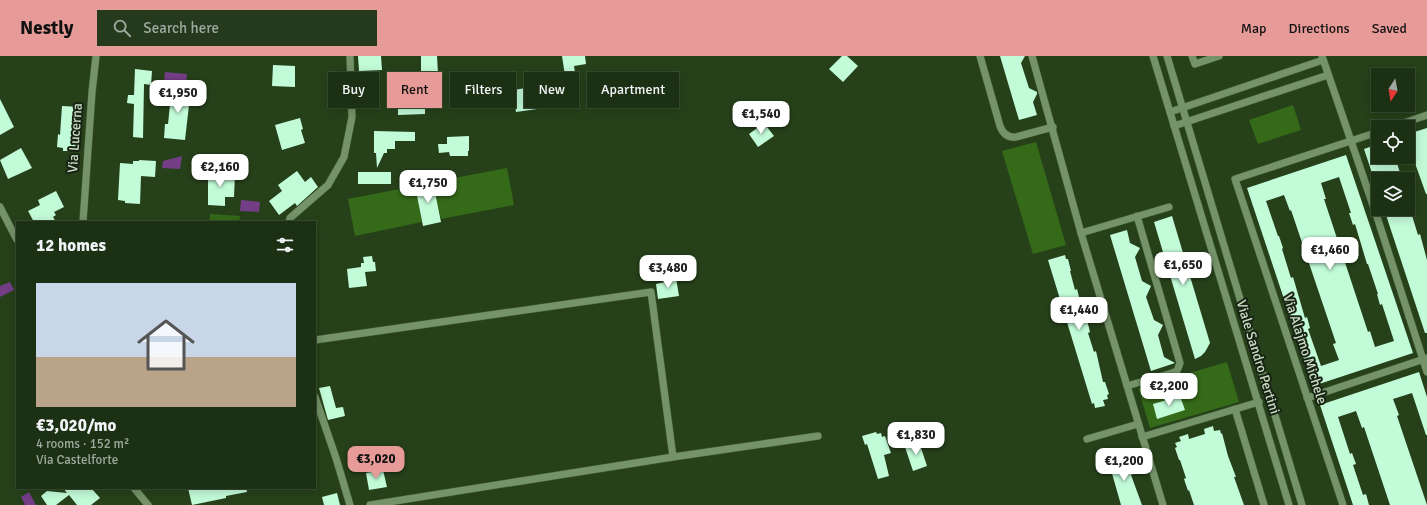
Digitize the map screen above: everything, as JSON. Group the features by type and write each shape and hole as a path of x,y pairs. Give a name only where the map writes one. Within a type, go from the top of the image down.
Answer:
{"street":[{"name":"Via Lucerna","path":"82,221 96,56"},
{"path":"289,221 290,218 328,185 344,157 352,116 350,56"},
{"path":"980,56 1000,126 1005,135 1011,138 1053,127"},
{"path":"1032,56 1053,127 1081,233 1163,505"},
{"name":"Viale Sandro Pertini","path":"1153,56 1289,505"},
{"name":"Viale Sandro Pertini","path":"1167,56 1302,505"},
{"path":"1192,56 1195,64 1218,56"},
{"path":"1170,112 1322,58 1425,359 1427,372"},
{"path":"1174,126 1328,75"},
{"path":"1412,120 1427,115"},
{"path":"1350,141 1371,134"},
{"name":"Via Alajmo Michele","path":"1343,505 1235,179 1350,141"},
{"path":"0,207 16,238"},
{"path":"1081,233 1169,207"},
{"path":"1127,386 1177,371 1180,363 1137,216"},
{"path":"316,340 651,292 673,457"},
{"path":"1307,398 1425,359"},
{"path":"316,400 350,505"},
{"path":"1142,437 1258,402"},
{"path":"1236,409 1264,505"},
{"path":"1087,439 1138,424"},
{"path":"370,505 673,457 818,436"},
{"path":"135,489 148,505"}],"green space":[{"path":"1293,105 1301,130 1258,144 1249,120"},
{"path":"1036,142 1066,245 1033,254 1002,151"},
{"path":"507,168 514,205 441,219 433,182"},
{"path":"415,186 422,222 355,236 348,199"},
{"path":"210,214 240,216 239,221 209,221"},
{"path":"1227,362 1239,402 1150,428 1138,388"}],"shaded area":[{"path":"165,72 187,74 186,84 164,82"},
{"path":"182,156 180,169 162,168 163,161"},
{"path":"241,200 260,202 259,212 240,211"},
{"path":"10,282 14,290 0,297 0,286"},
{"path":"29,492 36,505 25,505 21,497"}],"building":[{"path":"358,56 381,56 382,70 359,71"},
{"path":"421,56 437,56 438,72 421,72"},
{"path":"562,56 585,56 586,64 574,66 575,72 564,72"},
{"path":"842,56 847,56 858,66 843,82 829,69"},
{"path":"1000,56 1025,56 1021,63 1029,88 1037,92 1033,102 1037,115 1019,120"},
{"path":"273,65 295,66 295,87 272,86"},
{"path":"135,69 152,71 151,85 144,84 143,138 133,137 134,104 127,103 128,95 134,95"},
{"path":"172,86 191,88 185,140 164,138 165,124 168,124"},
{"path":"524,88 524,108 544,108 516,112 516,90"},
{"path":"0,99 14,127 0,135"},
{"path":"62,106 81,107 77,151 63,151 63,148 57,147 58,134 60,135"},
{"path":"398,108 425,108 425,114 398,115"},
{"path":"300,118 303,129 301,130 305,143 282,150 275,125"},
{"path":"764,123 774,136 758,147 749,134"},
{"path":"1427,128 1427,194 1415,163 1415,132"},
{"path":"374,131 415,132 415,141 395,141 395,149 387,149 387,153 384,153 377,168 376,153 374,153"},
{"path":"469,136 468,156 450,156 449,152 439,153 438,144 447,144 447,137"},
{"path":"1371,146 1371,164 1397,164 1400,172 1372,172 1364,149"},
{"path":"21,148 32,168 8,179 0,160"},
{"path":"1346,155 1413,353 1313,386 1247,188","holes":["1339,177 1351,213 1349,213 1353,225 1355,224 1378,294 1380,305 1382,304 1394,341 1375,347 1370,331 1368,332 1324,199 1326,199 1321,183","1284,195 1290,211 1291,210 1336,343 1333,344 1339,360 1321,366 1308,329 1310,328 1307,317 1305,318 1293,277 1291,278 1282,249 1283,248 1266,201"]},
{"path":"133,161 156,161 155,177 141,176 140,204 125,203 125,201 118,200 120,163 133,164"},
{"path":"297,171 305,182 311,177 318,187 297,206 295,203 279,215 269,201 282,191 278,185"},
{"path":"358,172 391,172 391,184 358,184"},
{"path":"208,173 235,173 234,197 225,197 225,206 208,205"},
{"path":"433,182 441,222 423,226 415,186"},
{"path":"56,191 64,207 54,212 56,215 53,217 55,221 33,221 28,211 40,205 38,200"},
{"path":"1172,216 1210,343 1205,352 1195,359 1154,222"},
{"path":"1386,216 1412,216 1418,235 1420,234 1427,260 1427,333 1425,333"},
{"path":"1127,230 1130,243 1140,248 1135,257 1142,281 1151,286 1146,297 1154,320 1163,325 1158,335 1164,357 1175,363 1151,371 1110,235"},
{"path":"1065,255 1066,259 1068,259 1075,290 1077,289 1085,321 1087,320 1090,332 1088,333 1094,352 1096,351 1103,382 1105,382 1109,394 1107,395 1108,399 1103,400 1105,406 1095,408 1094,403 1092,404 1048,260"},
{"path":"372,256 373,262 375,262 376,271 365,272 367,286 349,288 347,269 361,267 361,263 364,263 363,257"},
{"path":"676,278 679,296 658,299 656,284 665,282 665,280"},
{"path":"1419,372 1427,397 1427,435 1412,393 1393,399 1399,415 1397,416 1427,505 1390,505 1364,427 1362,428 1356,411 1338,417 1350,454 1352,453 1356,464 1353,465 1363,495 1366,494 1369,505 1353,505 1320,405"},
{"path":"330,386 336,408 343,407 345,416 328,420 319,388"},
{"path":"1180,396 1185,410 1157,419 1153,404"},
{"path":"1213,426 1214,431 1220,430 1221,434 1222,433 1228,456 1236,477 1234,477 1244,505 1194,505 1189,490 1188,491 1184,479 1186,478 1175,448 1177,447 1175,443 1181,441 1179,437 1188,434 1189,439 1205,434 1204,429"},
{"path":"876,432 877,434 881,433 882,437 885,436 891,453 884,455 889,476 878,479 867,444 865,445 862,436"},
{"path":"919,442 927,466 913,471 905,447"},
{"path":"1119,455 1121,459 1126,458 1127,462 1129,462 1133,474 1131,475 1142,505 1121,505 1109,463 1112,462 1110,458"},
{"path":"383,470 387,487 369,490 366,473"},
{"path":"64,489 92,489 100,498 91,505 77,505 69,495 56,505 47,505 41,496 47,491 67,493"},
{"path":"188,489 246,489 247,492 192,505"},
{"path":"337,493 340,505 324,505 322,497"}]}
